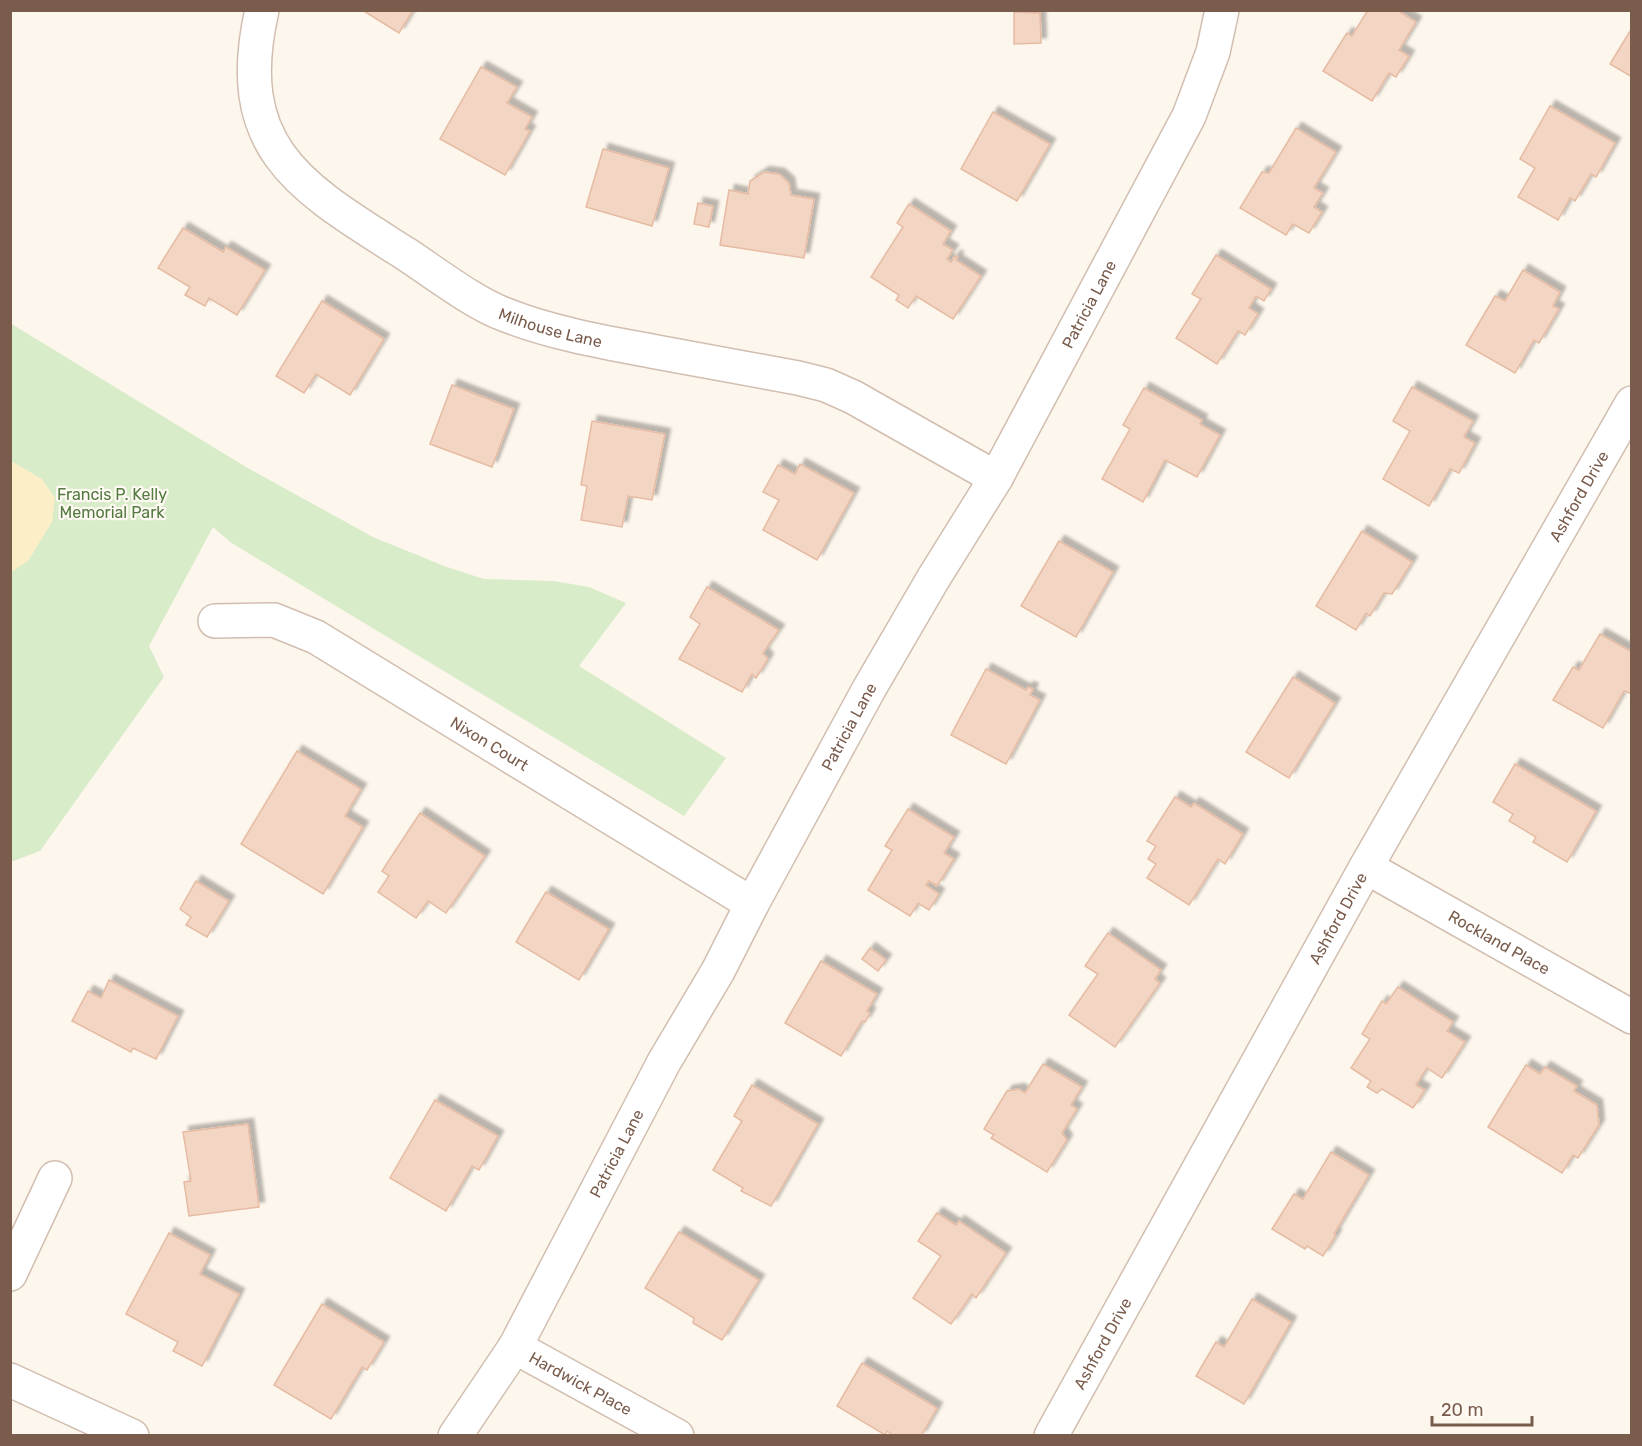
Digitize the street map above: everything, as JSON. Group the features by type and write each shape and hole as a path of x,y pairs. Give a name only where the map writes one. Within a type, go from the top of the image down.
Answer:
{"street":[{"name":"Milhouse Lane","path":"262,10 255,38 253,73 260,112 271,144 284,164 307,188 399,250 505,315 590,340 826,385 852,397 996,478"},
{"name":"Patricia Lane","path":"455,1436 515,1347 664,1062 718,971 869,689 933,579 996,478 1189,116 1213,52 1222,10"},
{"name":"Ashford Drive","path":"1051,1436 1366,867 1631,404"},
{"name":"Nixon Court","path":"216,621 274,620 316,637 752,904"},
{"name":"Rockland Place","path":"1366,867 1632,1017"},
{"path":"10,1274 55,1178"},
{"name":"Hardwick Place","path":"515,1347 677,1436"},
{"path":"10,1380 132,1436"}],"green space":[{"name":"Francis P. Kelly Memorial Park","path":"10,323 246,467 373,537 444,566 484,579 554,581 589,587 626,603 579,666 726,758 684,816 230,542 213,527 149,646 164,677 40,851 11,862"}],"sand":[{"path":"11,461 42,479 55,498 52,522 28,561 11,572"}],"building":[{"path":"362,10 413,10 399,33"},
{"path":"1368,10 1397,10 1416,22 1399,50 1409,56 1396,77 1389,73 1372,101 1323,71 1347,33 1352,36"},
{"path":"1014,12 1040,13 1041,43 1014,44"},
{"path":"1632,28 1632,77 1610,64"},
{"path":"481,67 517,87 507,103 532,117 525,129 530,131 505,175 440,139"},
{"path":"1550,106 1615,143 1596,177 1591,174 1575,201 1570,198 1558,220 1518,197 1535,168 1520,159"},
{"path":"993,112 1050,144 1017,201 961,169"},
{"path":"1296,128 1336,152 1314,188 1323,193 1314,207 1322,212 1309,233 1293,224 1286,235 1240,208 1262,172 1269,173"},
{"path":"603,149 669,168 652,226 586,207"},
{"path":"764,172 779,174 789,183 791,195 814,199 804,258 720,245 729,190 748,194 750,181"},
{"path":"698,203 713,206 709,227 694,224"},
{"path":"909,204 951,231 943,244 953,250 947,259 951,262 955,256 958,257 956,260 981,276 953,319 916,296 908,308 896,300 899,295 871,277 903,227 897,223"},
{"path":"183,228 223,252 226,247 265,270 237,315 209,298 205,306 185,295 190,287 158,268"},
{"path":"1216,255 1271,289 1264,301 1256,296 1249,308 1258,314 1245,335 1238,331 1217,364 1176,338 1201,299 1192,294"},
{"path":"1523,270 1560,292 1553,306 1559,309 1539,343 1534,340 1515,373 1466,345 1495,296 1505,301"},
{"path":"322,301 384,339 350,395 316,374 304,393 276,376"},
{"path":"452,385 514,409 492,467 430,444"},
{"path":"1412,387 1473,421 1464,437 1475,443 1459,473 1450,469 1429,506 1383,479 1410,431 1393,421"},
{"path":"1144,388 1202,420 1200,424 1220,435 1197,477 1165,460 1143,502 1102,479 1130,429 1123,425"},
{"path":"592,421 665,434 652,500 628,496 622,527 581,520 587,486 581,485"},
{"path":"800,464 854,493 817,560 763,530 779,500 763,492 778,465 795,474"},
{"path":"1362,531 1412,562 1392,594 1384,593 1370,616 1366,613 1356,630 1316,606"},
{"path":"1059,541 1113,572 1076,637 1021,606"},
{"path":"707,587 779,630 763,653 768,659 756,678 752,674 742,692 679,659 700,624 690,617"},
{"path":"1600,634 1632,652 1632,694 1624,691 1603,728 1553,700 1573,667 1579,670"},
{"path":"986,669 1026,690 1028,687 1033,689 1030,695 1040,700 1006,764 951,735"},
{"path":"1293,677 1335,703 1289,778 1246,752"},
{"path":"297,751 361,789 345,816 363,827 323,894 241,844"},
{"path":"1515,764 1596,811 1567,862 1533,842 1536,837 1509,821 1513,814 1493,802"},
{"path":"1175,797 1191,807 1194,803 1243,834 1225,864 1218,859 1189,905 1147,878 1156,864 1148,859 1156,846 1147,841"},
{"path":"908,809 954,837 944,853 954,859 937,886 929,881 926,885 939,894 929,910 918,903 910,916 868,890 892,850 885,846"},
{"path":"420,813 485,856 446,913 428,901 416,918 378,892 389,876 382,871"},
{"path":"196,881 229,901 207,937 186,925 191,917 180,909"},
{"path":"546,892 609,929 579,980 516,942"},
{"path":"1108,933 1161,970 1155,979 1160,983 1115,1047 1069,1015 1098,974 1085,966"},
{"path":"870,948 886,960 878,971 862,959"},
{"path":"821,961 877,994 867,1011 870,1013 865,1022 862,1021 841,1056 785,1023"},
{"path":"109,980 178,1016 156,1059 133,1048 131,1052 72,1021 88,991 101,998"},
{"path":"1398,987 1453,1022 1447,1031 1465,1042 1442,1078 1427,1068 1416,1085 1425,1090 1413,1108 1382,1089 1377,1093 1367,1087 1371,1081 1351,1068 1370,1039 1362,1034 1382,1001 1386,1004"},
{"path":"1043,1064 1082,1087 1071,1105 1077,1109 1062,1133 1067,1140 1047,1172 991,1138 994,1135 984,1129 1007,1091 1019,1089 1025,1093"},
{"path":"1526,1065 1540,1074 1545,1067 1577,1086 1574,1091 1597,1105 1599,1125 1578,1158 1573,1155 1562,1173 1488,1127"},
{"path":"752,1085 818,1124 771,1206 741,1191 743,1188 713,1170 742,1121 734,1116"},
{"path":"435,1100 498,1136 479,1170 472,1166 446,1211 390,1178"},
{"path":"248,1124 259,1207 189,1216 184,1182 191,1181 183,1132"},
{"path":"1331,1152 1369,1175 1323,1256 1307,1246 1305,1249 1272,1229 1294,1194 1303,1199"},
{"path":"937,1213 956,1225 959,1221 1006,1253 976,1298 972,1294 951,1324 913,1298 941,1256 918,1241"},
{"path":"679,1232 759,1280 722,1340 693,1323 694,1318 645,1288"},
{"path":"169,1233 210,1255 200,1274 239,1294 202,1366 173,1351 178,1342 126,1314"},
{"path":"1252,1299 1291,1322 1244,1404 1196,1376 1216,1342 1224,1347"},
{"path":"322,1304 384,1342 367,1370 362,1367 331,1419 274,1385"},
{"path":"862,1363 937,1408 921,1436 894,1436 887,1431 885,1435 837,1406"}]}
